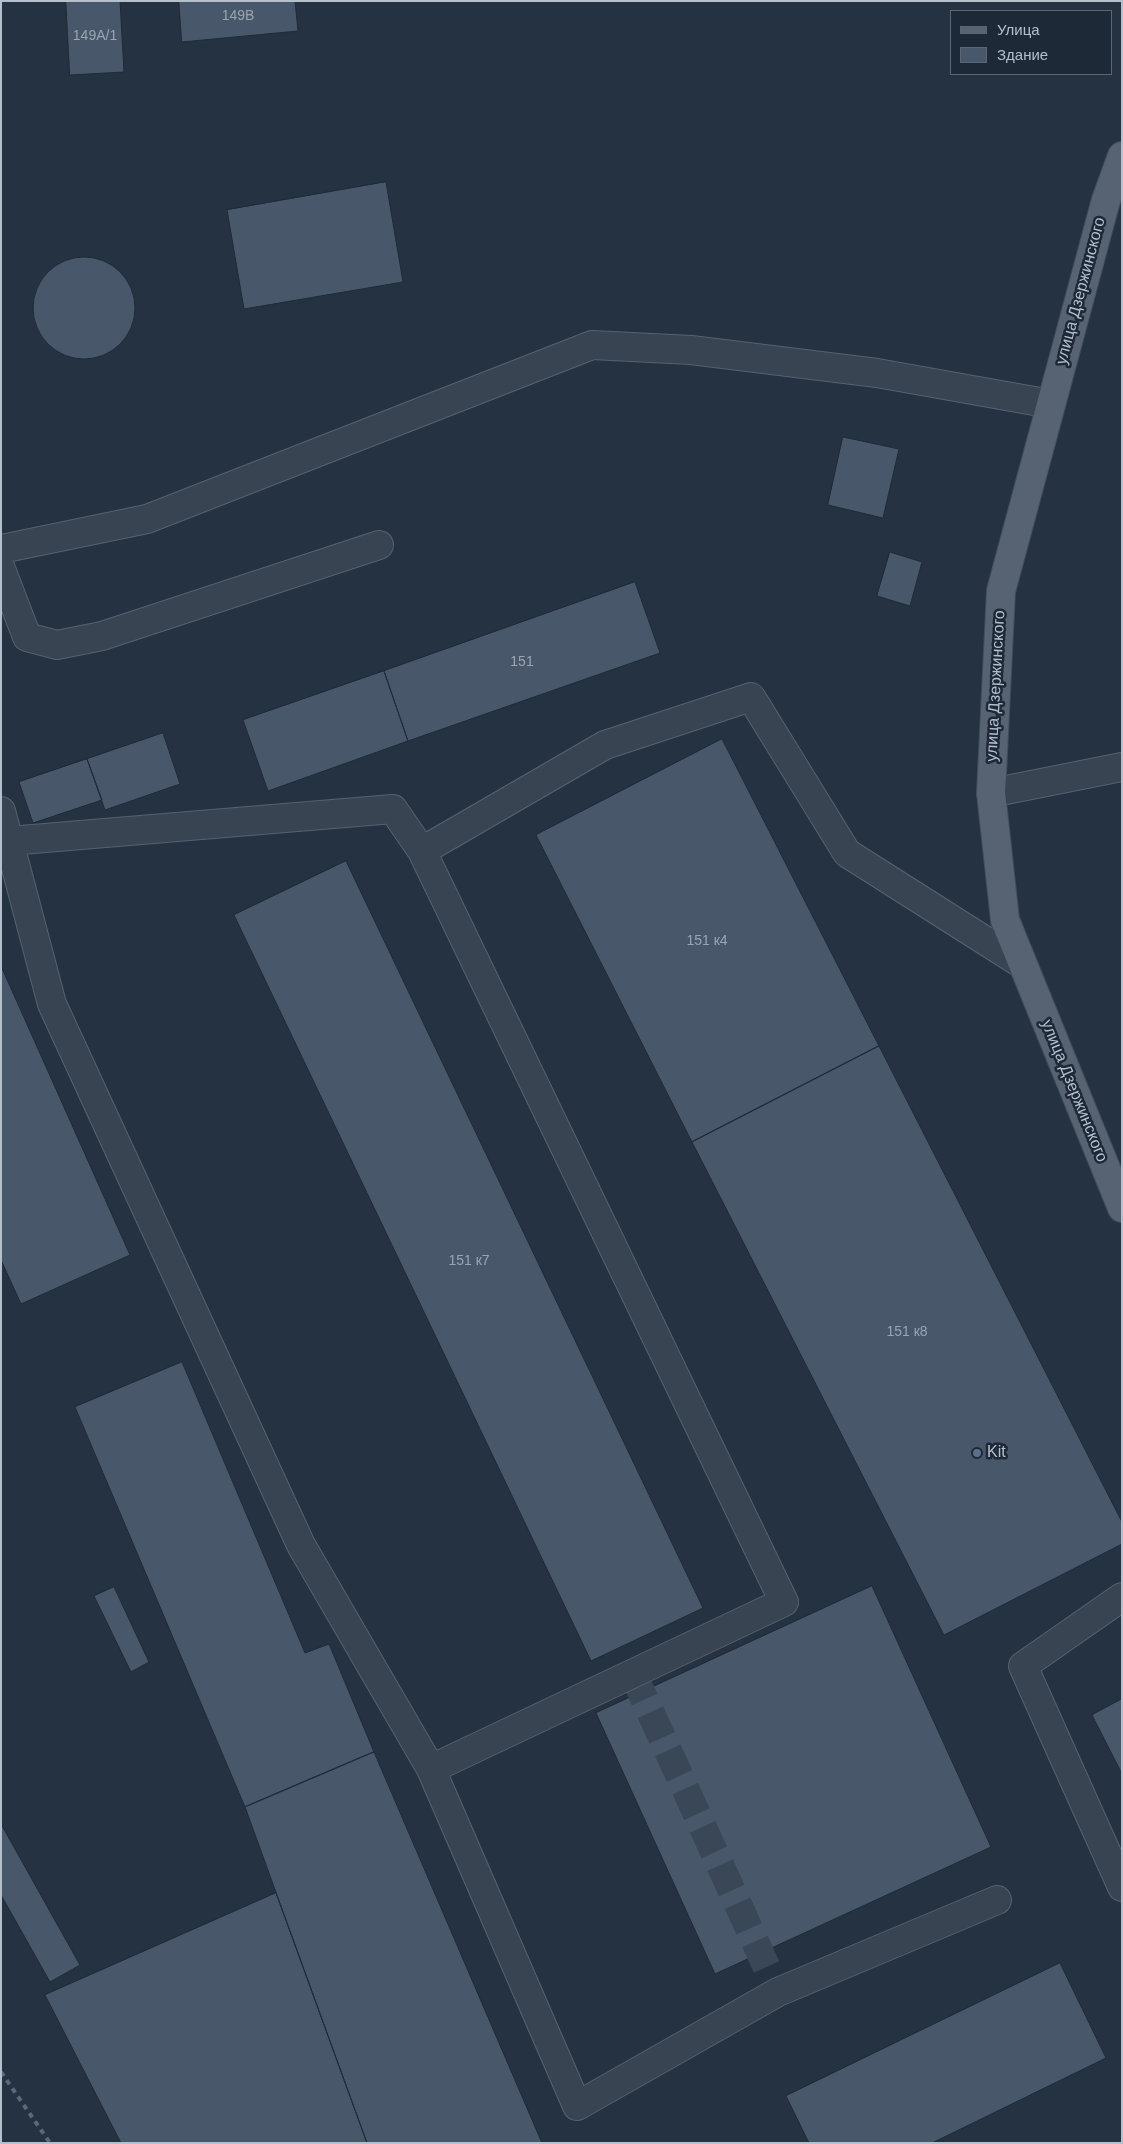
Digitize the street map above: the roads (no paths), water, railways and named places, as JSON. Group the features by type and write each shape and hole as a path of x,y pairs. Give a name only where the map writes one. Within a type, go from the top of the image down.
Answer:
{"main road":[{"name":"улица Дзержинского","path":"1122,156 1106,200 1001,592 991,793 1005,920 1122,1208"}],"lane":[{"path":"1,550 147,519 592,345 691,350 877,373 1051,404"},
{"path":"1,569 27,638 57,645 102,636 379,544"},
{"path":"422,851 605,745 751,697 848,853 1022,964"},
{"path":"991,793 1122,767"},
{"path":"9,841 393,809 422,851 784,1602 432,1769"},
{"path":"1,811 52,1004 301,1545 432,1769 577,2106 778,1992 997,1900"},
{"path":"1122,1597 1023,1666 1122,1887"}],"tunnel":[{"path":"633,1674 778,1992"}],"railway":[{"path":"1,2072 50,2143"}],"place":[{"name":"Kit","path":"977,1453"}]}
